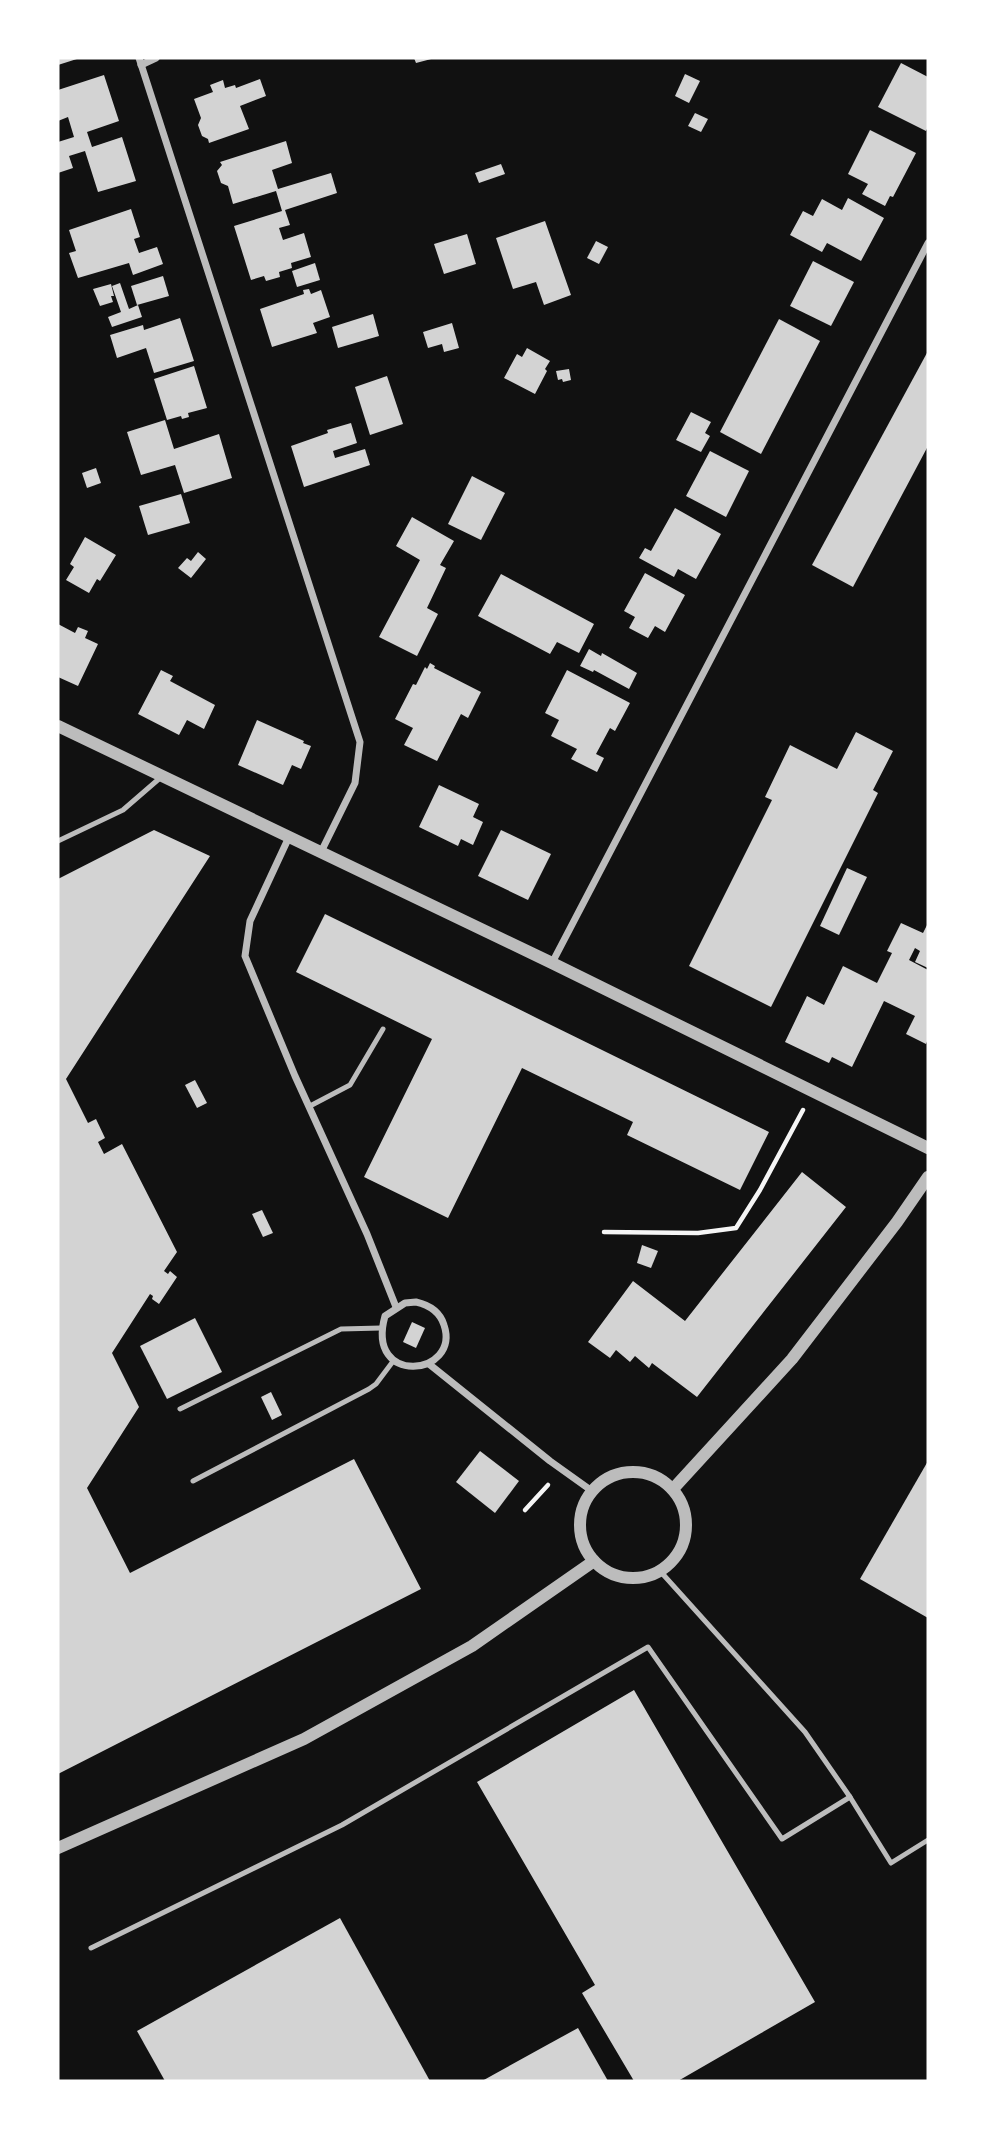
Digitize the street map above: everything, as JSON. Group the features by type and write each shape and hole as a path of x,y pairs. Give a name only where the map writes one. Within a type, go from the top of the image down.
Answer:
{"street":[{"path":"156,58 140,62 360,742 355,783 321,852"},
{"path":"552,963 673,736 817,452 928,243"},
{"path":"58,726 552,963 928,1148"},
{"path":"289,837 250,921 245,956 295,1076 367,1234 396,1307"},
{"path":"673,1489 792,1359 897,1222 928,1177"},
{"path":"405,1303 426,1304 442,1318 445,1327 443,1348 429,1364 413,1367 394,1360 383,1347 381,1328 385,1316 396,1307 405,1303"},
{"path":"429,1364 592,1491"},
{"path":"623,1472 641,1472 659,1477 673,1489 682,1502 687,1517 687,1532 674,1561 643,1578 625,1578 608,1572 594,1561 580,1534 584,1504 592,1491 606,1479 623,1472"},
{"path":"58,1848 304,1739 472,1646 594,1561"}],"lane":[{"path":"58,841 123,810 163,776"},
{"path":"310,1106 350,1085 383,1029"},
{"path":"180,1409 341,1329 381,1328"},
{"path":"193,1481 369,1389 394,1360"},
{"path":"660,1571 805,1732 891,1863 928,1840"},
{"path":"90,1948 342,1825 648,1647 782,1839 850,1797"}],"path":[{"path":"604,1232 698,1233 736,1228 814,1091"},
{"path":"525,1510 562,1469"}],"building":[{"path":"58,58 80,58 58,65"},
{"path":"414,58 435,58 416,63"},
{"path":"901,63 928,77 926,131 878,107"},
{"path":"685,74 700,81 689,103 675,96"},
{"path":"104,75 119,121 87,132 92,147 122,137 136,181 98,192 85,151 69,156 73,168 58,173 58,142 74,137 68,117 58,121 58,90"},
{"path":"260,79 266,96 240,106 249,129 209,143 208,139 202,136 198,125 201,118 194,99 213,92 210,85 223,80 225,88 235,85 236,88"},
{"path":"695,113 708,119 701,132 688,126"},
{"path":"870,130 916,153 893,197 890,196 885,206 862,194 868,184 848,174"},
{"path":"286,141 292,163 272,170 278,189 331,173 337,193 285,210 290,225 279,228 283,240 304,233 311,257 291,263 292,268 279,272 280,277 266,281 264,276 251,280 234,226 282,211 276,191 233,204 228,186 221,183 217,171 222,165 220,162"},
{"path":"501,164 505,174 479,183 475,173"},
{"path":"848,198 884,218 861,261 827,243 822,252 790,235 803,211 813,216 822,199 842,210"},
{"path":"131,209 140,237 134,239 139,253 157,247 163,264 133,275 129,263 78,278 69,253 76,251 69,230"},
{"path":"545,221 571,295 544,305 536,282 513,289 496,238"},
{"path":"467,234 476,264 444,274 434,244"},
{"path":"596,241 608,247 599,264 587,258"},
{"path":"813,261 854,282 831,326 790,306"},
{"path":"315,263 320,280 297,287 292,271"},
{"path":"163,276 169,296 137,305 131,286"},
{"path":"120,283 129,309 138,305 142,317 112,327 108,317 121,312 112,286"},
{"path":"111,284 113,302 100,306 93,289"},
{"path":"309,289 311,294 321,290 330,317 313,323 317,333 272,347 260,309 304,294 303,290"},
{"path":"373,314 379,336 338,348 332,327"},
{"path":"180,318 194,361 154,373 146,348 117,358 110,335 143,325 144,330"},
{"path":"779,319 820,341 761,454 720,432"},
{"path":"452,323 459,348 444,352 442,344 428,348 423,332"},
{"path":"527,348 550,361 535,394 504,378 517,354 522,357"},
{"path":"928,351 928,446 853,587 812,565"},
{"path":"194,366 207,408 188,413 189,417 167,420 154,379"},
{"path":"569,369 571,380 558,380 556,371"},
{"path":"387,376 403,424 370,435 355,387"},
{"path":"691,412 711,422 705,433 710,436 701,452 676,440"},
{"path":"165,420 174,449 219,434 232,478 184,493 175,465 141,475 127,432"},
{"path":"351,423 357,443 333,451 335,458 365,449 370,465 304,487 291,446"},
{"path":"710,451 749,471 726,517 686,496"},
{"path":"96,468 101,483 87,488 82,473"},
{"path":"472,476 505,493 481,540 448,524"},
{"path":"181,494 190,523 148,535 139,506"},
{"path":"675,508 721,534 696,579 678,569 674,577 639,558 645,548 651,551"},
{"path":"412,517 454,541 440,565 446,568 427,608 438,614 417,656 379,637 420,560 396,546"},
{"path":"85,537 116,555 89,593 66,580 74,567 70,564"},
{"path":"198,552 206,559 191,578 178,568 187,558 191,561"},
{"path":"645,573 685,595 665,632 655,626 648,638 629,628 635,617 624,611"},
{"path":"501,574 594,624 579,653 557,642 550,654 478,616"},
{"path":"58,624 75,633 78,627 88,631 85,638 98,644 78,686 58,677"},
{"path":"589,649 601,656 602,653 637,673 629,689 594,670 593,672 580,666"},
{"path":"430,663 434,668 481,692 468,718 461,714 437,761 404,745 413,728 395,719 413,684 416,685"},
{"path":"161,670 173,676 170,681 215,705 204,729 187,720 179,735 138,714"},
{"path":"567,670 630,703 615,731 610,728 596,754 604,758 597,772 571,759 577,749 551,736 559,720 545,713"},
{"path":"257,720 311,746 301,769 292,765 283,785 238,765"},
{"path":"856,732 893,751 873,790 878,793 771,1007 689,966 772,800 765,797 790,745 837,769"},
{"path":"439,785 479,804 473,817 483,822 473,845 461,839 458,846 419,827"},
{"path":"154,830 210,856 66,1079 88,1123 96,1119 105,1138 98,1142 104,1154 122,1144 177,1252 164,1271 168,1274 170,1271 177,1277 159,1304 150,1294 112,1353 139,1407 87,1488 130,1573 354,1459 421,1589 58,1774 58,879"},
{"path":"501,830 551,854 528,900 478,876"},
{"path":"847,868 867,877 839,935 820,926"},
{"path":"325,914 769,1132 740,1190 627,1135 633,1122 522,1068 448,1218 364,1177 432,1039 296,972"},
{"path":"901,923 923,933 928,923 928,968 915,962 920,951 915,948 909,960 928,970 926,1044 906,1034 915,1016 884,1001 852,1067 832,1057 829,1063 785,1042 807,996 824,1005 843,966 877,983 892,953 887,951"},
{"path":"195,1080 207,1103 197,1108 185,1085"},
{"path":"802,1172 846,1207 697,1397 652,1363 649,1368 635,1356 630,1362 616,1350 610,1358 588,1342 633,1281 685,1321"},
{"path":"262,1210 273,1233 263,1237 252,1214"},
{"path":"642,1245 658,1251 651,1268 637,1263"},
{"path":"195,1318 222,1372 167,1399 140,1346"},
{"path":"412,1322 425,1328 416,1348 403,1342"},
{"path":"271,1392 282,1415 272,1420 261,1397"},
{"path":"480,1451 519,1481 495,1513 456,1482"},
{"path":"928,1461 928,1618 860,1579"},
{"path":"634,1690 815,2002 678,2081 634,2081 582,1993 595,1985 477,1782"},
{"path":"340,1918 430,2081 165,2081 137,2031"},
{"path":"578,2028 608,2081 482,2081 547,2045"}]}
